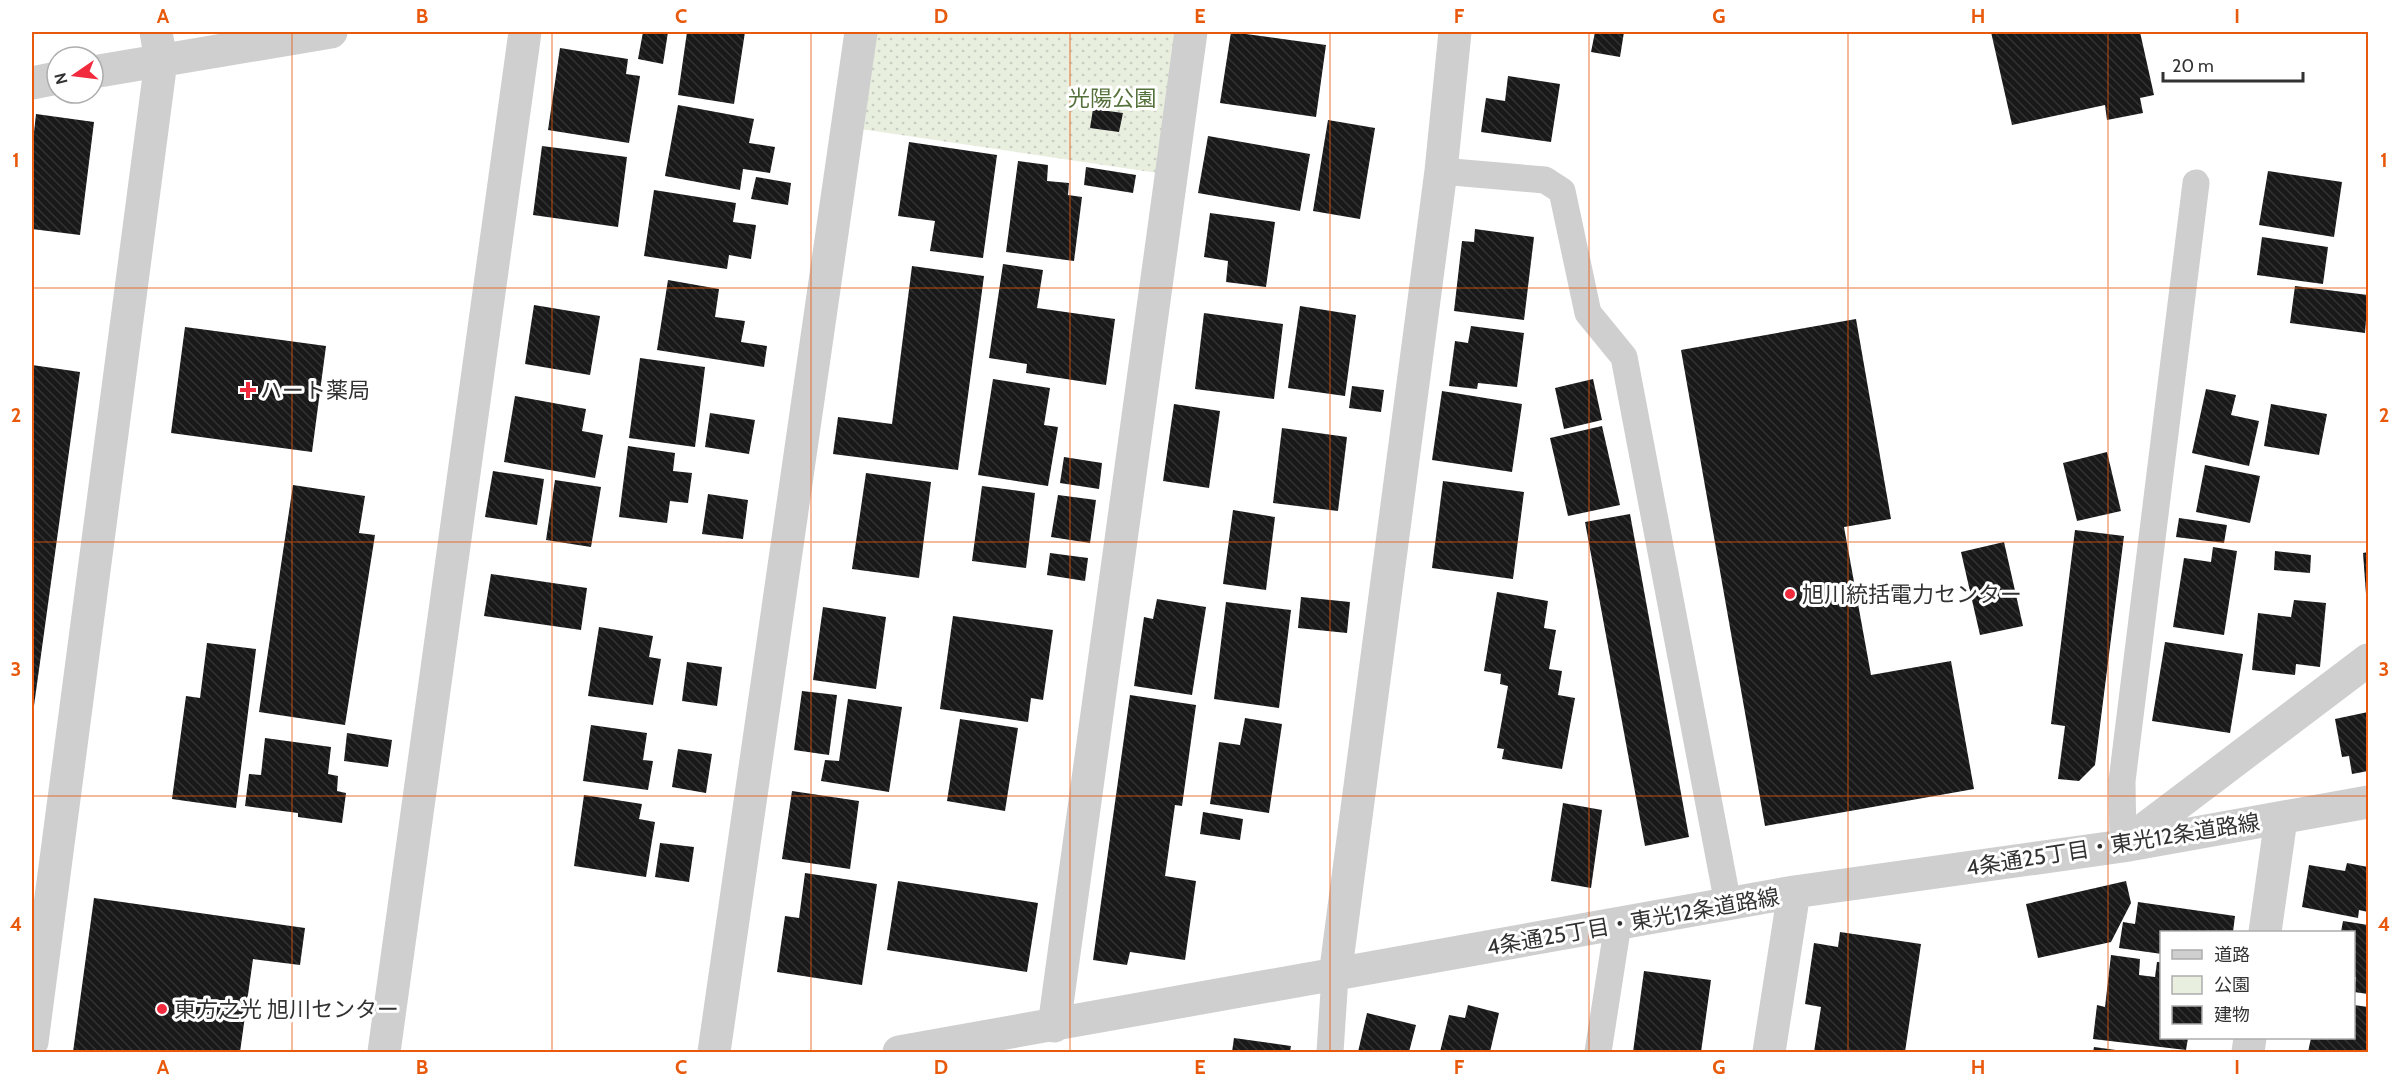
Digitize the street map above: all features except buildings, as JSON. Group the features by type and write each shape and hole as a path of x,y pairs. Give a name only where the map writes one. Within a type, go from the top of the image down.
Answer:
{"street":[{"path":"105,67 159,46 331,32"},
{"path":"384,1053 525,32"},
{"path":"714,1053 861,32"},
{"path":"1054,1026 1191,32"},
{"path":"1335,976 1441,171 1455,32"},
{"path":"32,1042 159,46"},
{"path":"2122,846 2368,660"},
{"name":"4条通25丁目・東光12条道路線","path":"899,1053 1794,892 2122,846 2368,802"},
{"path":"2265,931 2281,819"},
{"path":"1769,1053 1794,892"}],"lane":[{"path":"1441,171 1545,180 1562,191 1588,313 1624,357 1728,904"},
{"path":"2122,846 2122,781 2196,183"},
{"path":"1598,1053 1618,924"},
{"path":"1330,1053 1335,976"}],"green space":[{"name":"光陽公園","path":"861,32 1191,32 1171,175 847,127"}],"place":[{"name":"ハート薬局","path":"248,390"},
{"name":"旭川統括電力センター","path":"1790,594"},
{"name":"東方之光 旭川センター","path":"162,1009"}]}
